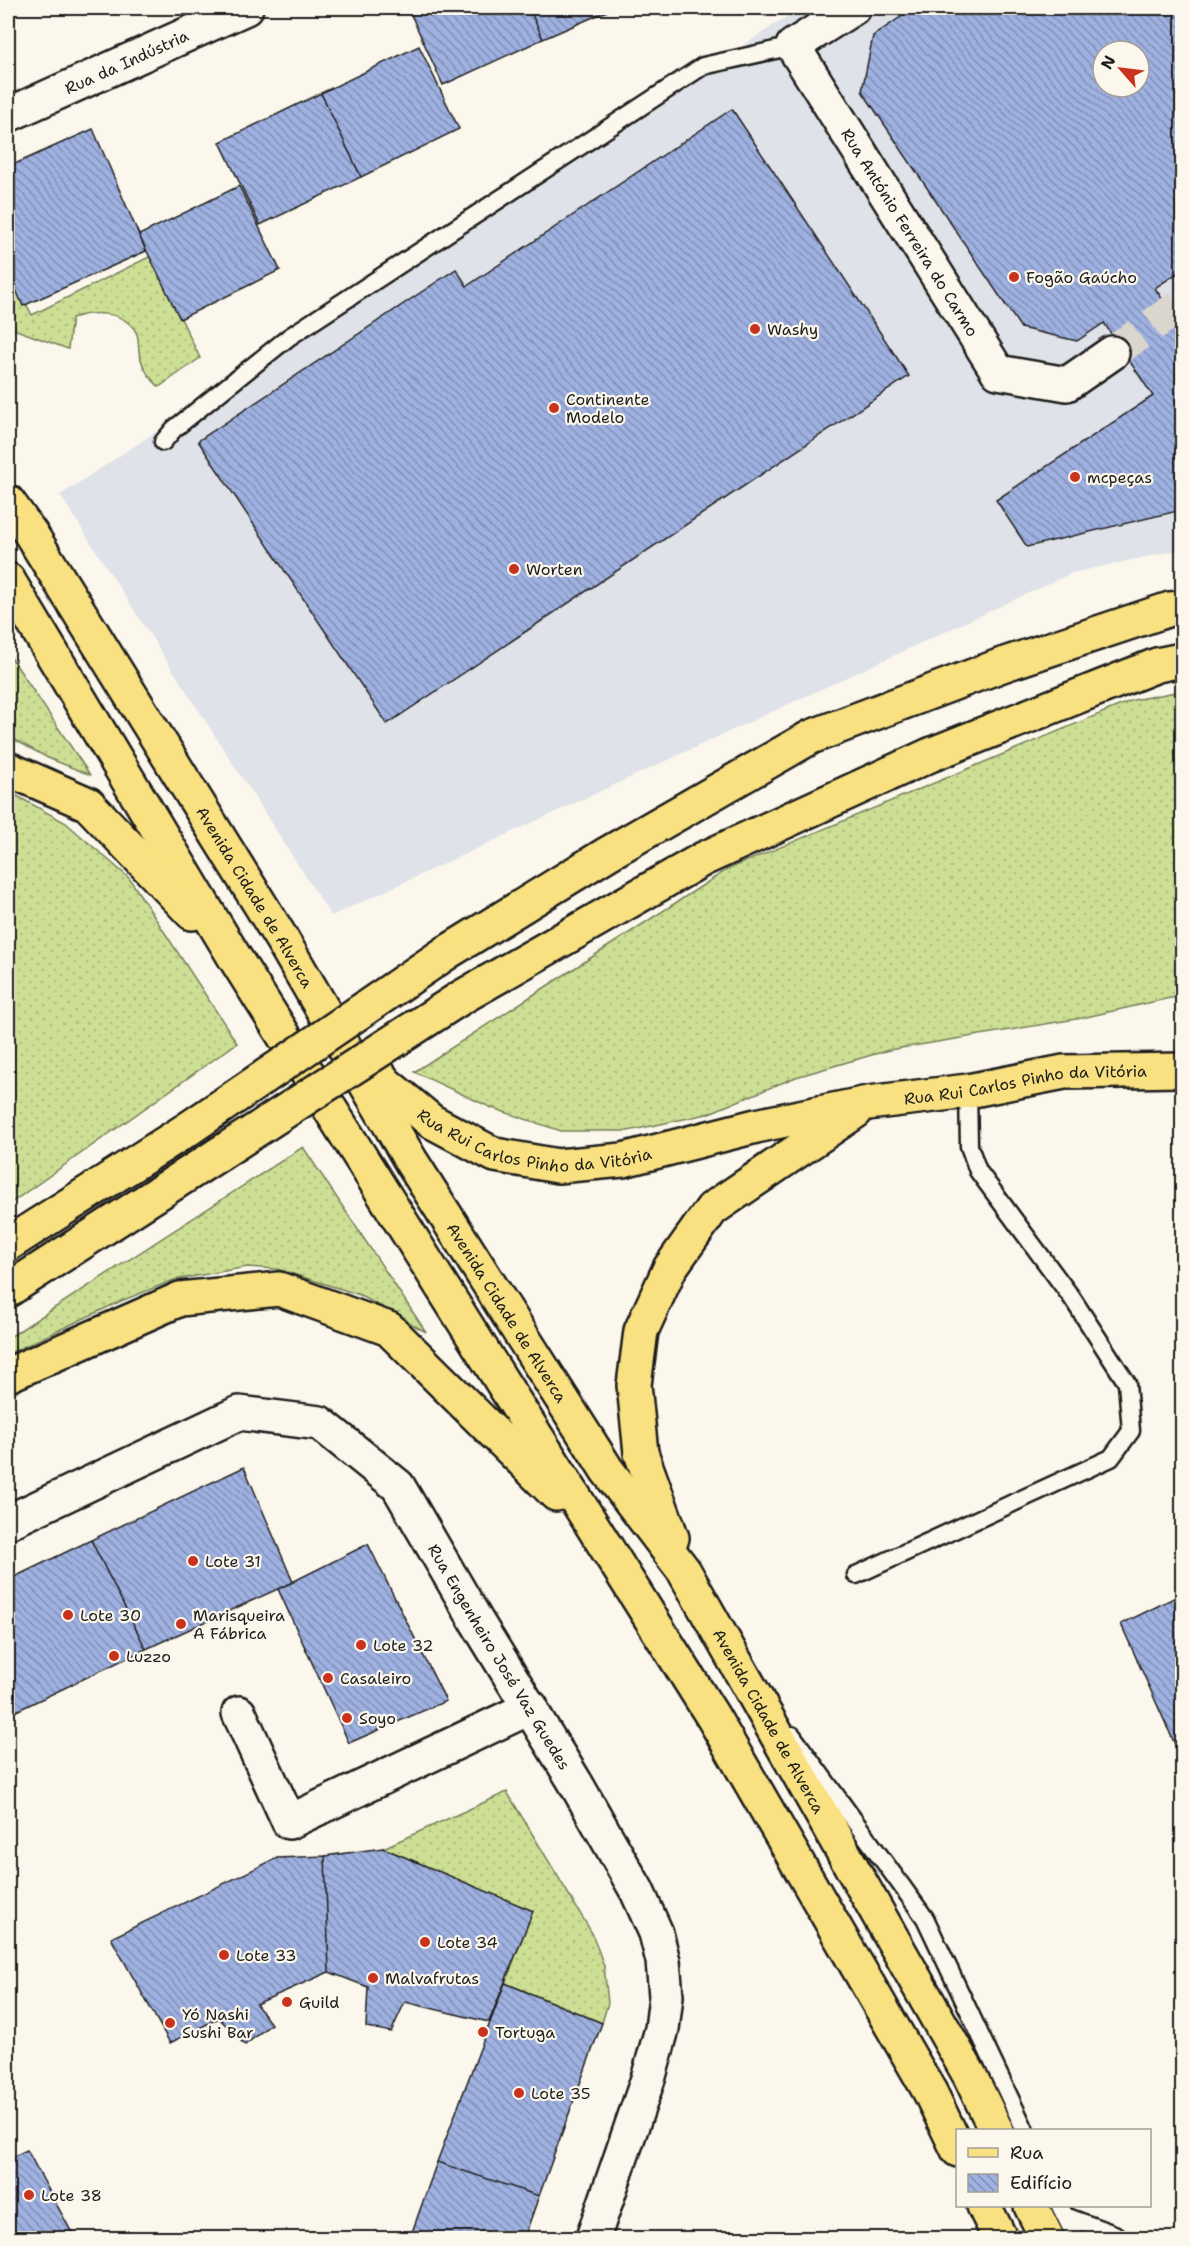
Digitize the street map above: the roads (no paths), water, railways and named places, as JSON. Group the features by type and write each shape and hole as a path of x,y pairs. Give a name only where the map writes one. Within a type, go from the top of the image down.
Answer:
{"main road":[{"name":"Avenida Cidade de Alverca","path":"8,502 31,534 281,938 411,1161 607,1470 684,1571 970,2076 996,2129"},
{"path":"8,580 235,958 597,1535 714,1717 930,2092 956,2148"},
{"path":"8,1244 191,1127 446,953 607,854 811,737 1002,665 1170,609 1182,608"},
{"path":"8,1290 462,997 703,859 930,755 1157,665 1182,660"},
{"path":"8,769 88,804 235,958"},
{"name":"Rua Rui Carlos Pinho da Vitória","path":"281,938 385,1083 431,1121 495,1155 558,1166 623,1160 756,1126 868,1103 968,1091 1064,1072 1182,1070"},
{"name":"Rua Rui Carlos Pinho da Vitória","path":"684,1571 641,1453 634,1385 641,1331 669,1268 712,1209 868,1103"},
{"path":"8,1375 180,1299 279,1288 389,1329 597,1535"},
{"path":"985,2207 1000,2238"},
{"path":"1034,2207 1057,2220"}],"street":[{"name":"Rua da Indústria","path":"8,115 246,8"},
{"path":"794,46 854,8"},
{"name":"Rua António Ferreira do Carmo","path":"794,46 998,372 1067,384 1112,352"},
{"name":"Rua Engenheiro José Vaz Guedes","path":"8,1522 239,1413 320,1423 398,1486 477,1622 531,1707 637,1891 656,1933 663,1961 666,1995 662,2029 599,2234"},
{"path":"239,1713 289,1822 531,1707"}],"lane":[{"path":"163,442 174,429 289,337 703,66 794,46"},
{"path":"856,1575 1111,1458 1131,1431 1127,1383 1072,1298 978,1171 969,1146 968,1091"},
{"path":"746,1678 817,1766 925,1918 1025,2129"},
{"path":"1057,2220 1117,2235"},
{"path":"1057,2220 1076,2238"}],"tunnel":[{"path":"1112,353 1182,304"}],"place":[{"name":"Fogão Gaúcho","path":"1014,277"},
{"name":"Washy","path":"755,329"},
{"name":"Continente Modelo","path":"554,408"},
{"name":"mcpeças","path":"1075,477"},
{"name":"Worten","path":"514,569"},
{"name":"Lote 31","path":"193,1561"},
{"name":"Lote 30","path":"68,1615"},
{"name":"Marisqueira A Fábrica","path":"181,1624"},
{"name":"Lote 32","path":"361,1645"},
{"name":"Luzzo","path":"114,1656"},
{"name":"Casaleiro","path":"328,1678"},
{"name":"Soyo","path":"347,1718"},
{"name":"Lote 34","path":"425,1942"},
{"name":"Lote 33","path":"224,1955"},
{"name":"Malvafrutas","path":"373,1978"},
{"name":"Guild","path":"287,2002"},
{"name":"Yó Nashi Sushi Bar","path":"170,2023"},
{"name":"Tortuga","path":"483,2032"},
{"name":"Lote 35","path":"519,2093"},
{"name":"Lote 38","path":"29,2195"}]}
